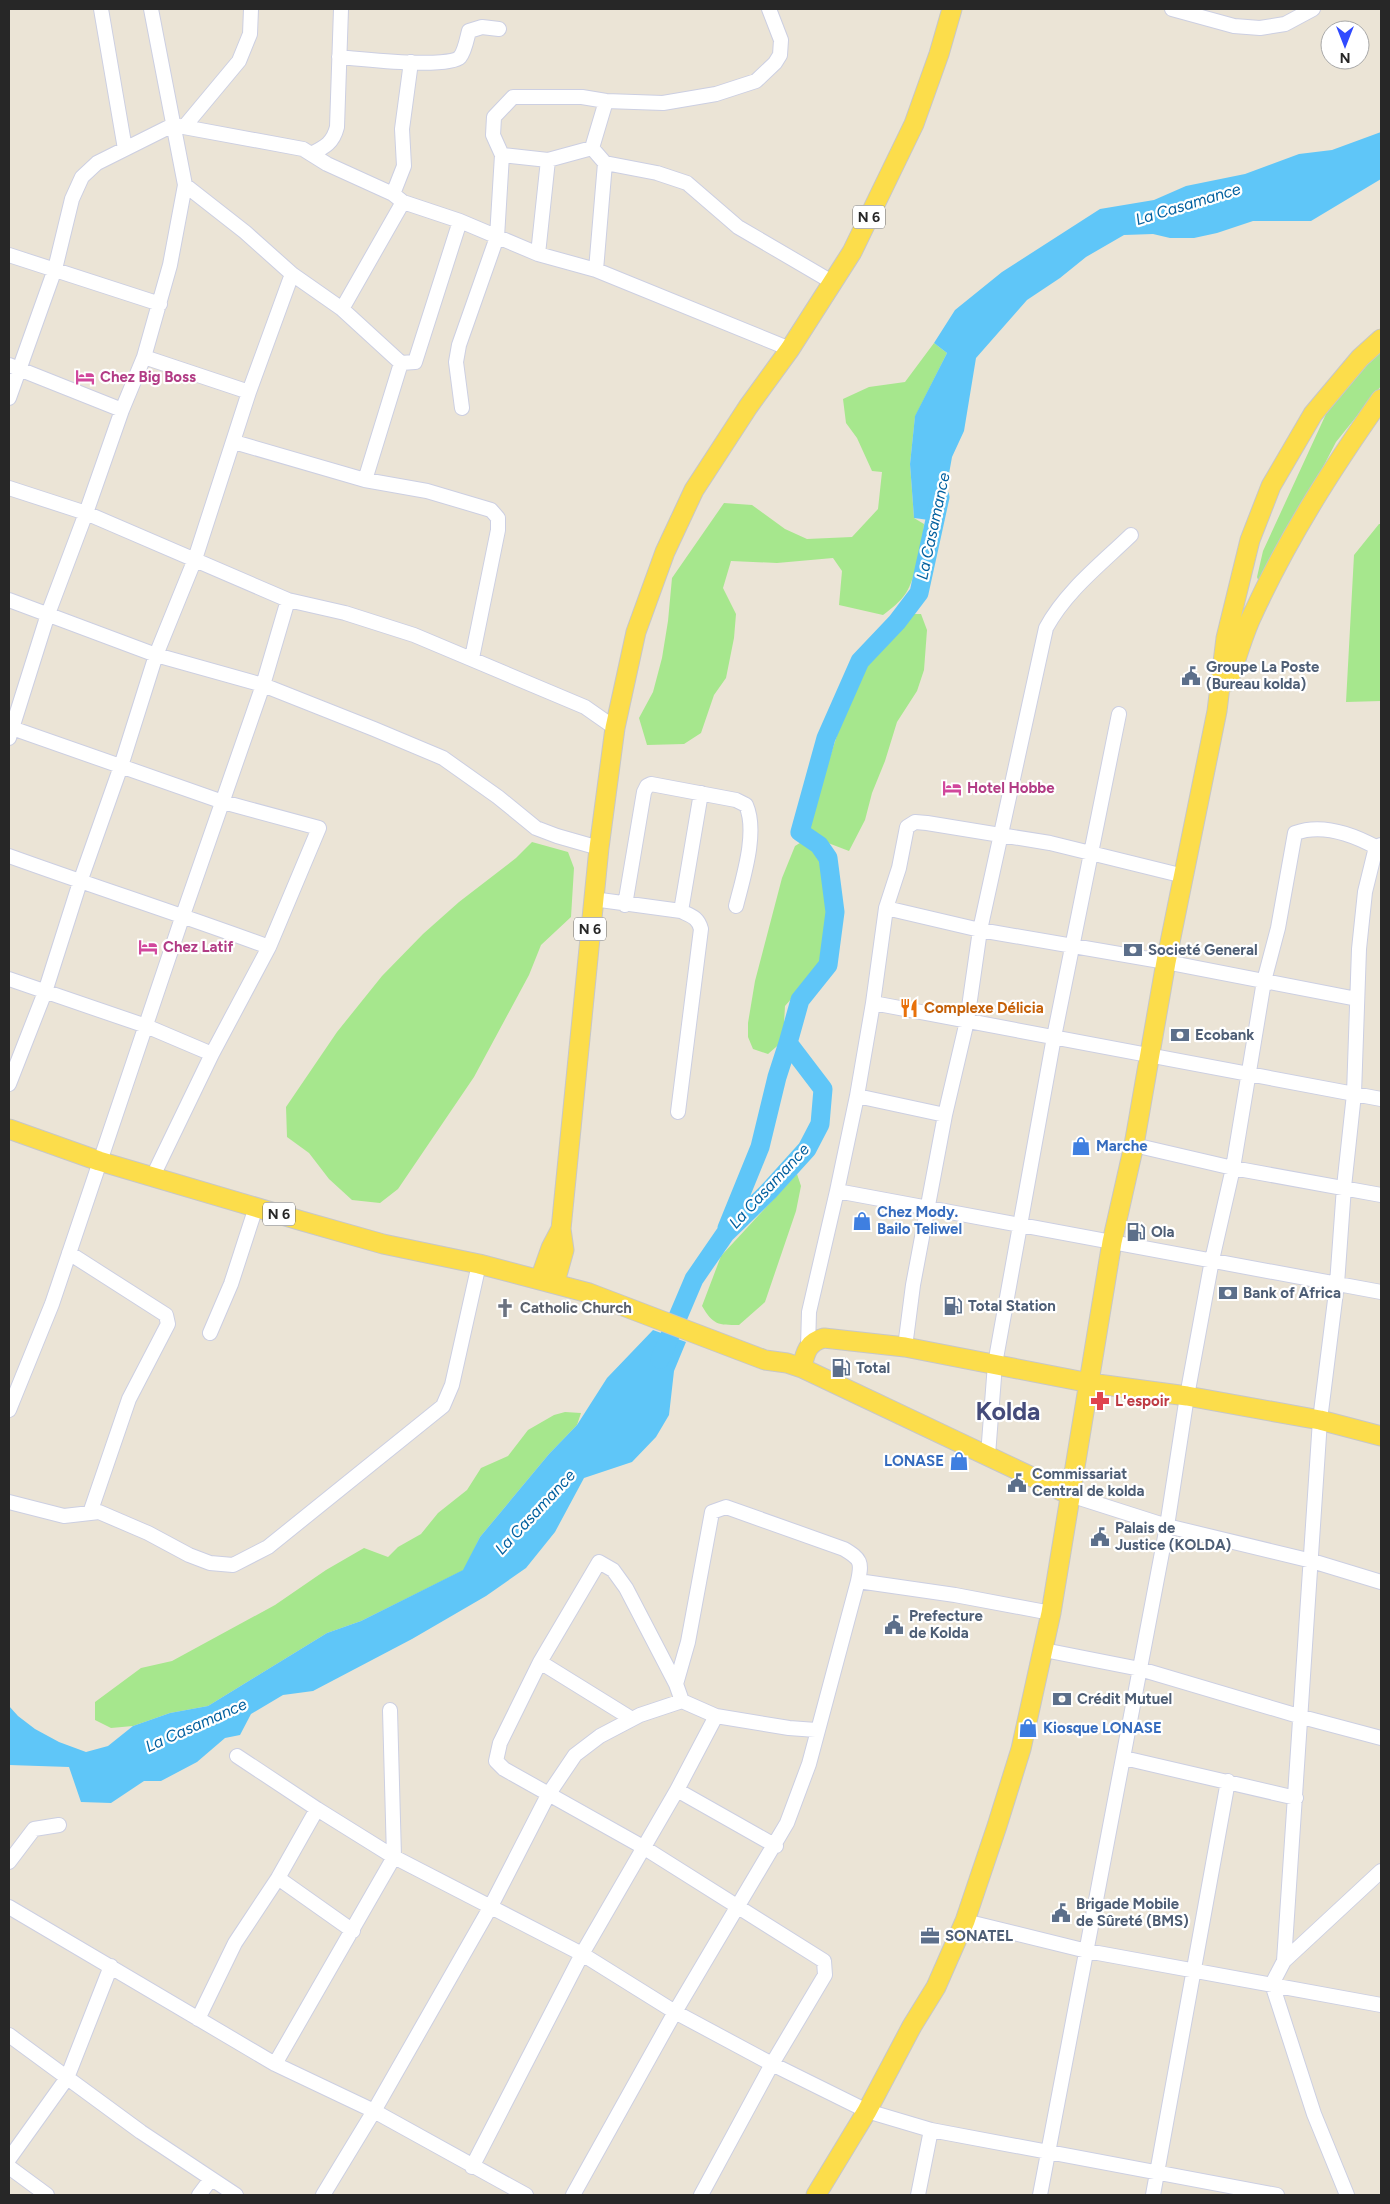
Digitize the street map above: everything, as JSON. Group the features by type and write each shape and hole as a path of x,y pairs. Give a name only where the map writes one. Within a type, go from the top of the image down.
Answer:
{"main road":[{"name":"N 6","path":"547,1281 564,1250 561,1228 599,848 615,728 636,632 665,552 694,490 748,407 790,349 852,252 914,124 939,54 952,9"},
{"path":"816,2195 867,2111 912,2026 936,1987 965,1920 1020,1749 1051,1613 1112,1242 1134,1145 1166,962 1217,711 1226,638 1250,540 1271,486 1313,414 1360,358 1381,339"},
{"path":"1217,711 1251,619 1287,544 1312,500 1381,399"},
{"name":"N 6","path":"9,1129 99,1161 383,1244 479,1264 547,1281"},
{"name":"N 6","path":"547,1281 551,1248 561,1228"},
{"path":"564,1250 577,1280 589,1293"},
{"path":"547,1281 625,1306 765,1360 787,1363 802,1368 1070,1495"},
{"path":"802,1368 808,1346 814,1340 824,1338 905,1346 1090,1383 1187,1396 1320,1420 1381,1436"}],"street":[{"path":"101,9 125,148"},
{"path":"151,9 179,126 185,185 170,265 144,357 122,410 48,614 10,731 121,766 223,802 319,828 269,947 212,1054 153,1176"},
{"path":"9,398 14,367 55,269 72,199 82,177 97,163 125,148 179,126 239,61 250,34 251,9"},
{"path":"311,154 327,146 335,137 341,9"},
{"path":"462,408 456,362 459,345 497,237 502,155 493,135 494,117 513,97 582,98 606,101 663,103 716,94 756,81 775,63 780,55 781,40 769,9"},
{"path":"1172,9 1234,26 1260,28 1285,24 1313,9"},
{"path":"339,58 411,62 454,61 461,56 469,31 482,27 499,29"},
{"path":"342,309 398,198 404,166 402,129 411,62"},
{"path":"592,148 606,101"},
{"path":"179,126 303,149 398,198 460,221 538,254 596,270 790,349"},
{"path":"502,155 548,160 592,148"},
{"path":"592,148 605,163 658,173 687,183 738,226 832,282"},
{"path":"538,254 548,160"},
{"path":"596,270 605,163"},
{"path":"185,185 245,232 292,274 342,309 401,363 414,362 460,221"},
{"path":"9,255 160,304"},
{"path":"9,1084 45,992 156,655 195,558 249,392 292,274"},
{"path":"144,357 249,392"},
{"path":"365,480 401,363"},
{"path":"14,367 122,410"},
{"path":"234,442 365,480 427,491 491,510 498,518 494,552 472,658"},
{"path":"9,488 86,513 195,558 288,600 345,613 414,635 585,707 615,728"},
{"path":"905,1346 912,1286 944,1115 968,1021 980,930 1046,628 1057,608 1072,591 1131,535"},
{"path":"9,600 156,655 263,685 443,758 498,797 536,828 599,848"},
{"path":"9,1410 52,1304 182,915 263,685 288,600"},
{"path":"988,1455 995,1364 1054,1036 1093,853 1119,714"},
{"path":"625,905 631,863 647,786 650,784 702,793 746,805 751,816 746,865 736,906"},
{"path":"681,912 702,793"},
{"path":"808,1346 809,1312 857,1096 873,1003 886,908 899,868 907,827 915,822 1050,843 1184,876"},
{"path":"1040,2195 1167,1526 1187,1396 1212,1260 1233,1168 1264,981 1278,928 1295,833 1306,829 1323,829 1357,836 1379,846 1365,892 1359,949 1354,1094 1336,1284 1320,1420 1302,1717 1284,1961"},
{"path":"9,856 269,947"},
{"path":"594,898 625,905 681,912 694,916 699,922 701,929 678,1112"},
{"path":"886,908 980,930 1166,962 1357,999"},
{"path":"9,979 146,1026 212,1054"},
{"path":"873,1003 1381,1099"},
{"path":"857,1096 944,1115"},
{"path":"1134,1145 1233,1168 1381,1195"},
{"path":"837,1191 1381,1292"},
{"path":"210,1333 230,1284 256,1207"},
{"path":"69,1253 166,1315 168,1319 168,1324 129,1400 90,1513"},
{"path":"9,1502 64,1516 99,1512 148,1533 189,1555 210,1563 234,1565 268,1547 443,1406 452,1385 479,1264"},
{"path":"1070,1495 1167,1526 1312,1561 1381,1582"},
{"path":"573,2195 675,2012 737,1907 776,1846 787,1823 809,1764 816,1730 830,1687 858,1581 861,1565 856,1556 844,1549 726,1507 712,1512 688,1642 676,1684"},
{"path":"682,1701 676,1684 626,1588 613,1570 599,1562 540,1662 500,1743 496,1761 504,1769 548,1795 643,1847 824,1961 825,1976 772,2064 700,2195"},
{"path":"858,1581 955,1595 1051,1613"},
{"path":"1044,1650 1140,1668 1302,1717 1381,1738"},
{"path":"540,1662 632,1720"},
{"path":"323,2195 374,2111 491,1906 548,1795 575,1756 600,1736 632,1720 682,1701 716,1716 789,1728 816,1730"},
{"path":"275,2064 394,1857 390,1710"},
{"path":"472,2167 582,1954 677,1790 716,1716"},
{"path":"237,1756 394,1857 582,1954 675,2012 772,2064 867,2111 930,2130 1277,2195"},
{"path":"1124,1758 1296,1798"},
{"path":"1152,2195 1228,1781"},
{"path":"677,1790 776,1846"},
{"path":"198,2019 235,1943 278,1878 317,1809"},
{"path":"9,1862 34,1829 59,1825"},
{"path":"1347,2195 1314,2114 1272,1984 1284,1961 1381,1871"},
{"path":"278,1878 353,1931"},
{"path":"9,1907 275,2064 374,2111 472,2167 526,2195"},
{"path":"965,1920 1087,1951 1194,1969 1381,2005"},
{"path":"9,2159 67,2078 111,1966"},
{"path":"9,2035 142,2132 236,2195"},
{"path":"918,2195 930,2130"},
{"path":"9,2168 47,2195"},
{"path":"199,2195 211,2178"}],"green space":[{"path":"934,343 947,353 915,417 910,464 914,518 924,524 915,570 906,593 883,615 839,605 842,571 833,558 777,563 731,561 723,588 736,614 734,638 726,678 714,695 701,733 684,744 647,745 639,718 653,692 662,658 672,578 724,503 752,505 785,529 807,539 852,537 878,509 882,472 872,471 857,438 846,423 843,399 869,387 905,382"},
{"path":"1381,349 1381,386 1336,442 1261,587 1257,577 1263,551 1326,414 1370,358"},
{"path":"1379,524 1381,524 1381,701 1346,702 1354,555"},
{"path":"910,614 921,614 927,630 924,670 917,691 897,722 885,761 872,793 865,820 849,851 815,838 807,828 854,683 866,662 896,632"},
{"path":"808,838 817,852 830,909 818,968 785,1006 783,1041 768,1054 753,1049 748,1037 748,1023 755,981 782,878 795,846"},
{"path":"532,842 568,852 574,868 571,917 541,945 529,975 474,1077 398,1189 380,1203 352,1200 329,1179 309,1153 287,1137 286,1107 337,1032 382,976 423,934 459,902 516,858"},
{"path":"797,1174 801,1186 796,1211 765,1302 739,1325 717,1323 709,1317 702,1306 721,1256"},
{"path":"565,1412 581,1413 577,1425 549,1454 480,1537 464,1570 361,1621 327,1633 208,1706 170,1713 133,1726 111,1728 95,1720 95,1702 141,1668 172,1661 275,1605 326,1570 364,1548 388,1557 398,1547 421,1534 438,1513 467,1490 481,1468 508,1456 528,1430 554,1415"}],"water":[{"path":"1381,132 1381,179 1311,221 1253,221 1217,233 1194,238 1170,238 1153,234 1124,235 1086,257 1060,278 1027,300 976,358 964,431 952,457 945,496 944,522 914,518 910,464 915,416 947,353 934,343 955,310 1002,272 1100,209 1154,200 1186,186 1245,174 1299,154 1332,150"},
{"path":"653,1330 686,1342 674,1371 669,1415 656,1437 632,1462 584,1478 555,1532 526,1568 486,1596 412,1639 313,1691 283,1695 251,1714 240,1735 225,1738 197,1762 161,1781 144,1781 111,1803 81,1802 69,1767 9,1765 9,1706 18,1716 35,1729 59,1742 86,1752 108,1746 133,1726 170,1713 208,1706 327,1633 361,1621 463,1570 480,1537 549,1454 577,1425 607,1378"}],"waterway":[{"name":"La Casamance","path":"660,1359 694,1279 725,1234 768,1192 807,1149 820,1124 823,1089 788,1043 800,1000 828,965 835,912 828,858 819,845 800,832 826,738 860,661 897,622 919,593 940,497"},
{"path":"727,1228 760,1147 777,1077 788,1043"}],"place":[{"name":"Chez Big Boss","path":"85,377"},
{"name":"Groupe La Poste (Bureau kolda)","path":"1191,676"},
{"name":"Hotel Hobbe","path":"952,788"},
{"name":"Chez Latif","path":"148,947"},
{"name":"Societé General","path":"1133,950"},
{"name":"Complexe Délicia","path":"909,1008"},
{"name":"Ecobank","path":"1180,1035"},
{"name":"Marche","path":"1081,1146"},
{"name":"Chez Mody. Bailo Teliwel","path":"862,1221"},
{"name":"Ola","path":"1136,1232"},
{"name":"Bank of Africa","path":"1228,1293"},
{"name":"Total Station","path":"953,1306"},
{"name":"Catholic Church","path":"505,1308"},
{"name":"Total","path":"841,1368"},
{"name":"L'espoir","path":"1100,1401"},
{"name":"LONASE","path":"959,1461"},
{"name":"Commissariat Central de kolda","path":"1017,1483"},
{"name":"Palais de Justice (KOLDA)","path":"1100,1537"},
{"name":"Prefecture de Kolda","path":"894,1625"},
{"name":"Crédit Mutuel","path":"1062,1699"},
{"name":"Kiosque LONASE","path":"1028,1728"},
{"name":"Brigade Mobile de Sûreté (BMS)","path":"1061,1913"},
{"name":"SONATEL","path":"930,1936"}],"district":[{"name":"Kolda","path":"1008,1411"}]}
